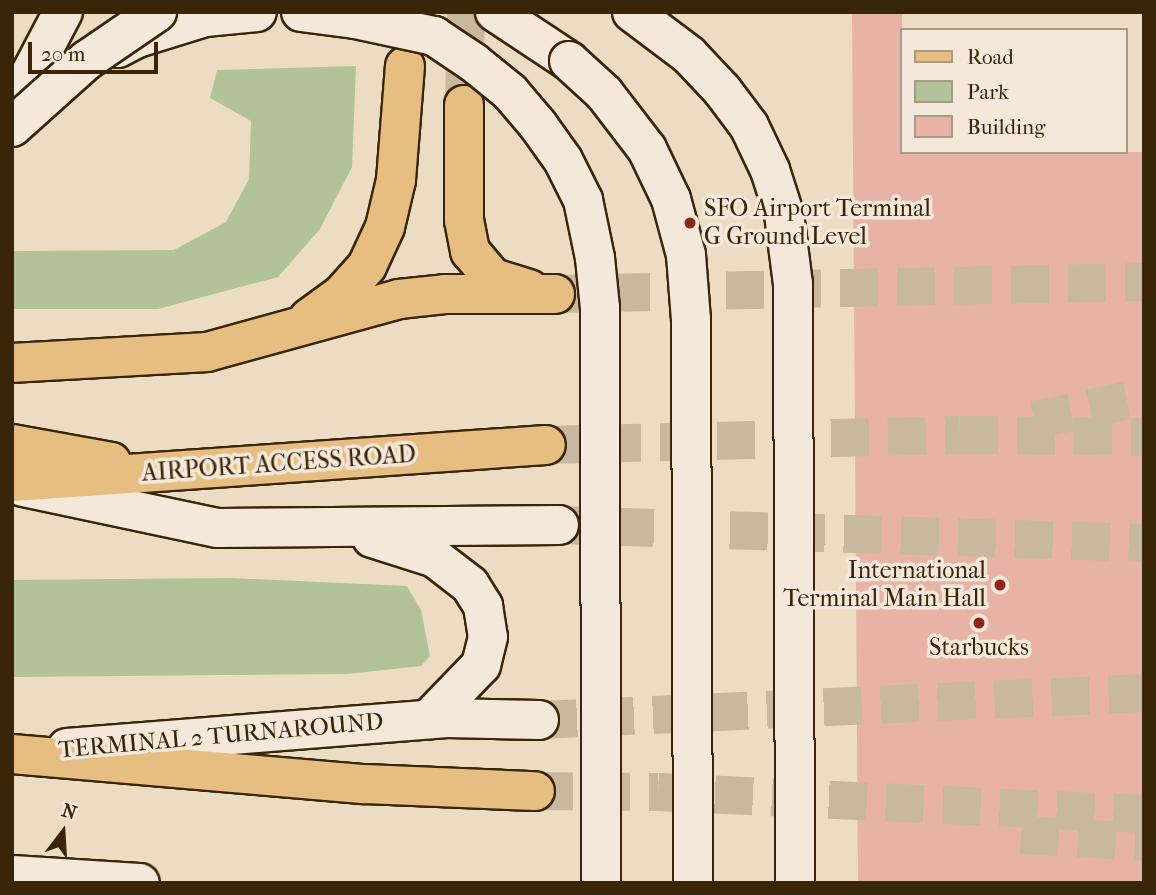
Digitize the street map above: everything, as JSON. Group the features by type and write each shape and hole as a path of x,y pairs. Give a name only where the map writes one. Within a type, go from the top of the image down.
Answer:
{"main road":[{"path":"12,109 63,12"},
{"path":"12,127 87,60 157,12"},
{"path":"12,120 69,74 137,38 205,17 257,12"},
{"path":"301,12 355,19 434,36 473,62 510,92 538,125 563,160 583,200 595,258 600,309 601,883"},
{"path":"495,12 569,61 624,117 658,172 684,242 691,320 693,883"},
{"path":"632,12 689,55 722,90 748,126 770,170 784,214 793,284 795,883"},
{"path":"265,337 310,317 341,295 367,266 384,228 396,180 405,66"},
{"path":"12,363 207,352 399,299 445,294 555,294 514,286 492,278 470,251 464,220 464,105"},
{"path":"12,444 168,473"},
{"name":"AIRPORT ACCESS ROAD","path":"12,483 545,445"},
{"path":"12,483 218,528 559,526"},
{"path":"307,526 386,541 435,558 454,570 477,596 483,606 488,637 481,664 429,719"},
{"name":"TERMINAL 2 TURNAROUND","path":"12,753 429,719 538,720"},
{"path":"12,753 365,784 535,791"},
{"path":"12,772 86,760"},
{"path":"12,875 140,883"}],"green space":[{"path":"356,66 352,167 320,229 278,277 158,309 12,309 12,251 174,250 226,222 249,179 251,121 210,98 217,70"},
{"path":"229,578 407,586 421,610 430,656 421,666 347,674 12,677 12,580"}],"building":[{"name":"International Terminal Main Hall","path":"852,12 902,12 900,154 1144,152 1144,883 858,883"}],"tunnel":[{"path":"464,105 466,12"},
{"path":"555,294 1144,282"},
{"path":"1034,420 1144,397"},
{"path":"546,445 960,435 1144,437"},
{"path":"559,525 1144,543"},
{"path":"539,720 1144,693"},
{"path":"535,791 658,792 1144,814"},
{"path":"1021,835 1144,842"}],"place":[{"name":"SFO Airport Terminal G Ground Level","path":"690,223"},
{"name":"International Terminal Main Hall","path":"1000,585"},
{"name":"Starbucks","path":"979,623"}]}
